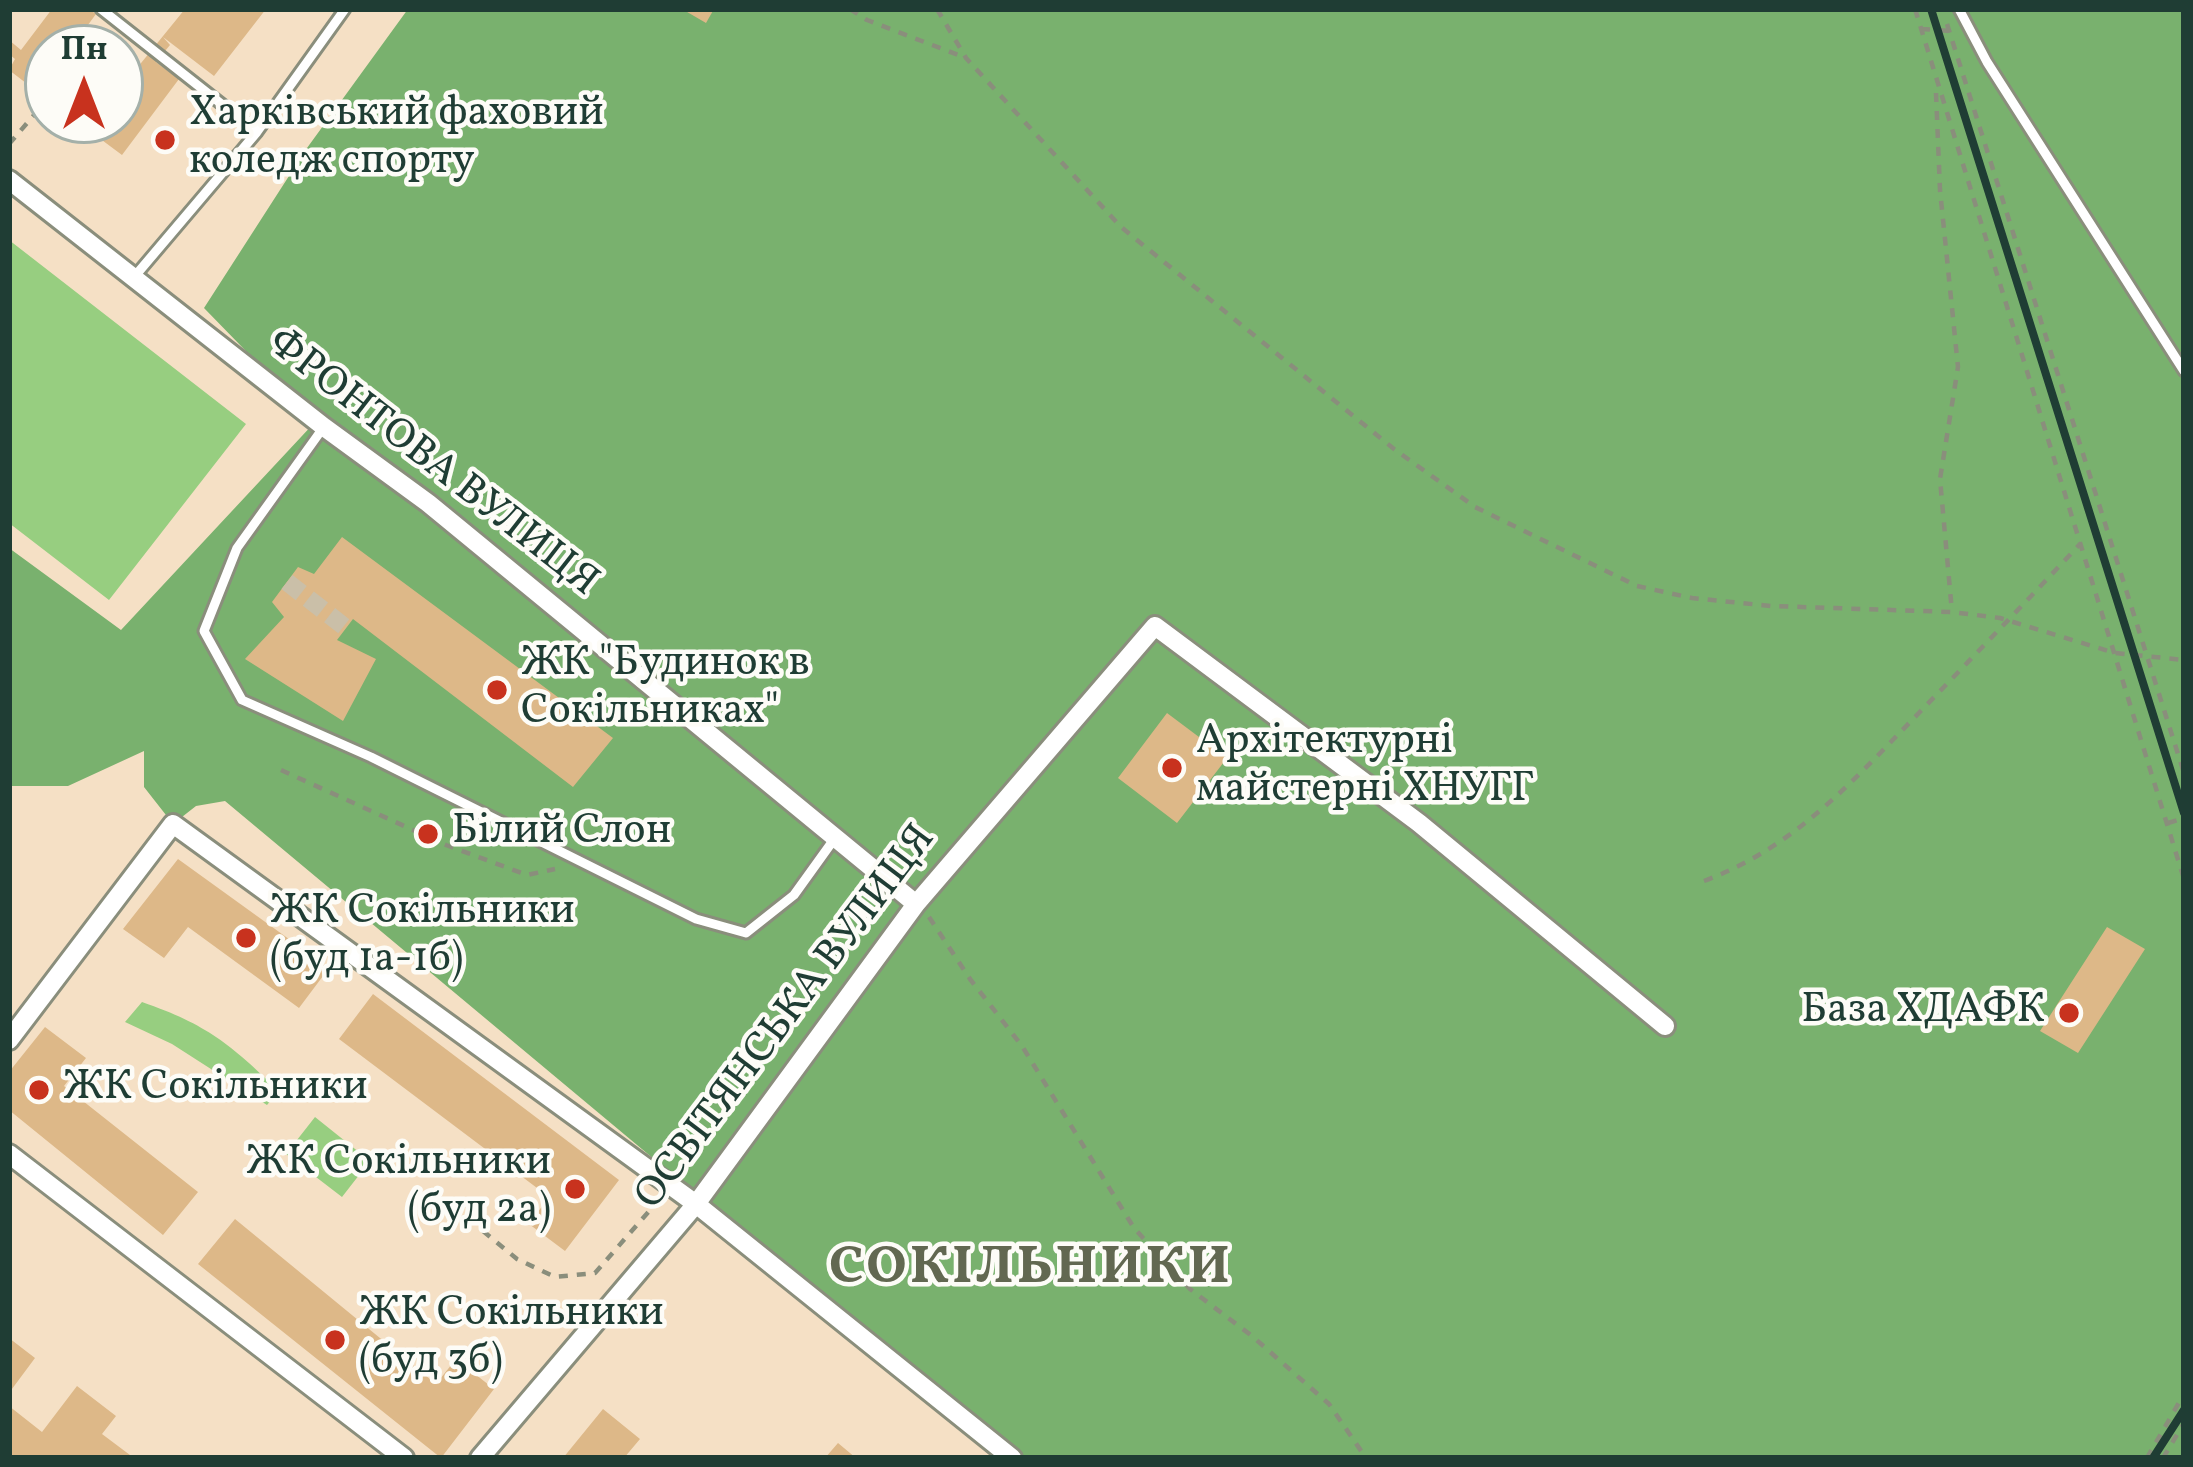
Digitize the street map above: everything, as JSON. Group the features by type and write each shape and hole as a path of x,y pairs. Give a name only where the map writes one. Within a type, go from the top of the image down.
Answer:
{"street":[{"name":"ФРОНТОВА ВУЛИЦЯ","path":"9,180 324,427 428,502 916,904"},
{"name":"ОСВІТЯНСЬКА ВУЛИЦЯ","path":"480,1458 696,1204 916,904 1155,626 1419,823 1665,1026"},
{"path":"9,1040 173,824 696,1204 1012,1458"},
{"path":"9,1154 404,1458"}],"lane":[{"path":"101,9 257,132"},
{"path":"135,276 257,132 345,9"},
{"path":"1959,9 1987,62 2184,371"},
{"path":"324,427 237,548 204,631 242,700 371,757 696,919 746,933 794,895 835,838"}],"path":[{"path":"850,9 966,58"},
{"path":"937,9 966,58 1121,227 1394,449 1475,507 1637,586 1692,598 1771,606 1952,612 2008,620 2115,653 2184,660"},
{"path":"1916,9 2184,879"},
{"path":"1945,18 2184,773"},
{"path":"1919,29 1949,32 1969,27"},
{"path":"1936,85 1940,190 1958,367 1940,479 1952,612"},
{"path":"1703,881 1738,868 1794,835 2081,543"},
{"path":"281,770 446,845 527,875 584,863"},
{"path":"2168,823 2184,818"},
{"path":"916,904 1022,1046 1134,1228 1190,1289 1329,1404 1366,1458"},
{"path":"483,1231 517,1259 555,1277 595,1273 669,1187"},
{"path":"2147,1458 2184,1394"},
{"path":"2163,1458 2184,1423"}],"green space":[{"path":"408,9 2184,9 2184,1458 1022,1458 225,801 196,806 173,824 144,787 144,751 68,786 9,786 9,548 121,630 315,422 204,308 307,148"},
{"path":"9,240 246,424 109,600 9,523"},
{"path":"142,1002 217,1038 279,1091 267,1105 172,1044 125,1022"},
{"path":"315,1117 370,1161 342,1197 286,1154"}],"building":[{"path":"52,9 89,9 96,14 89,24 41,24"},
{"path":"185,9 266,9 214,76 163,37 170,45 156,62 179,79 144,126 144,59"},
{"path":"682,9 714,9 706,23"},
{"path":"9,40 21,50 24,46 24,82 9,70 15,59 9,54"},
{"path":"107,144 130,144 122,155"},
{"name":"ЖК \"Будинок в Сокільниках\"","path":"342,537 613,738 573,787 353,619 337,640 376,659 343,721 245,659 284,617 272,602 298,567 314,574"},
{"path":"1167,713 1227,758 1177,823 1118,778"},
{"name":"ЖК Сокільники (буд 1а-1б)","path":"178,859 329,968 299,1008 188,927 164,958 123,929"},
{"path":"2107,927 2145,949 2078,1053 2040,1031"},
{"path":"373,994 619,1180 565,1251 529,1224 549,1197 339,1039"},
{"path":"45,1027 86,1058 64,1086 198,1192 163,1235 9,1110 9,1072"},
{"path":"235,1219 436,1384 456,1359 494,1389 441,1458 198,1264"},
{"path":"9,1338 35,1358 9,1393"},
{"path":"77,1386 116,1416 102,1434 134,1458 9,1458 9,1406 42,1432"},
{"path":"603,1409 640,1439 624,1458 563,1458"},
{"path":"838,1443 856,1458 825,1458"}],"tunnel":[{"path":"287,582 346,628"}],"railway":[{"path":"1931,9 2184,813"},
{"path":"2153,1458 2184,1410"}],"place":[{"name":"Харківський фаховий коледж спорту","path":"165,140"},
{"name":"ЖК \"Будинок в Сокільниках\"","path":"497,690"},
{"name":"Архітектурні майстерні ХНУГГ","path":"1172,768"},
{"name":"Білий Слон","path":"428,834"},
{"name":"ЖК Сокільники (буд 1а-1б)","path":"246,938"},
{"name":"База ХДАФК","path":"2069,1013"},
{"name":"ЖК Сокільники","path":"39,1090"},
{"name":"ЖК Сокільники (буд 2а)","path":"575,1189"},
{"name":"ЖК Сокільники (буд 3б)","path":"335,1340"}],"district":[{"name":"СОКІЛЬНИКИ","path":"1031,1272"}]}
